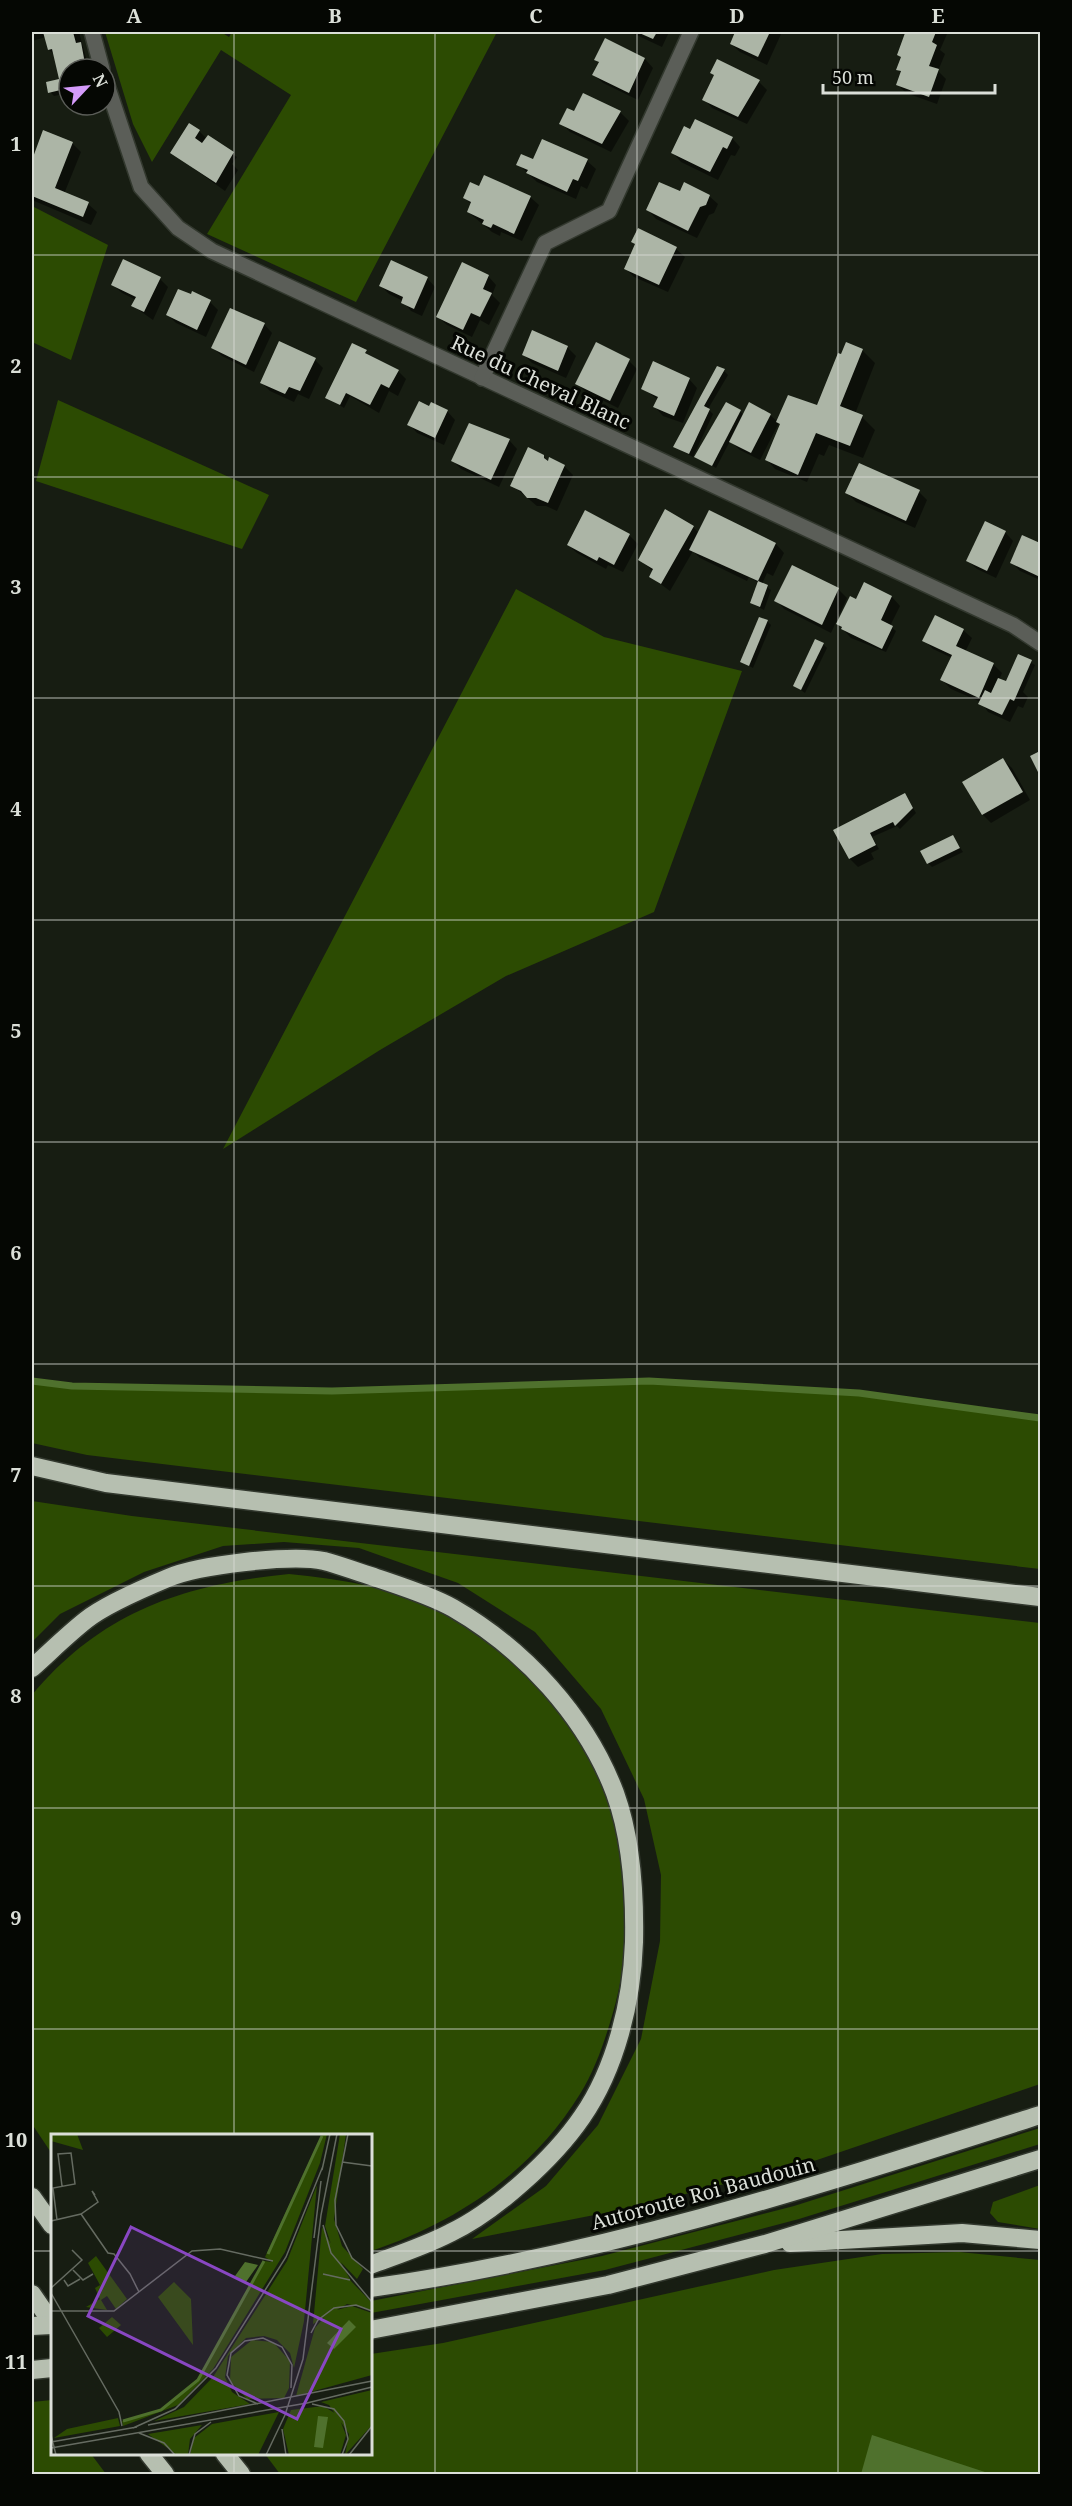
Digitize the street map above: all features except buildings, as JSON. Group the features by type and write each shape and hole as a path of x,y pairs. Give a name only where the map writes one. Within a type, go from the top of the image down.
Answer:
{"highway":[{"path":"32,1466 106,1483 1041,1597"},
{"path":"32,1668 89,1618 170,1576 240,1562 321,1560 452,1607 502,1641 548,1684 586,1738 614,1793 629,1851 635,1905 633,1968 626,2020 583,2116 540,2165 495,2206 452,2233 372,2264"},
{"name":"Autoroute Roi Baudouin","path":"372,2288 601,2245 790,2194 1041,2115"},
{"path":"372,2331 608,2285 765,2244 1041,2159"},
{"path":"32,2197 51,2224"},
{"path":"765,2244 873,2240 962,2233 1041,2240"},
{"path":"32,2294 51,2322"},
{"path":"32,2326 51,2324"},
{"path":"32,2370 51,2368"},
{"path":"150,2455 165,2475"},
{"path":"226,2455 241,2475"}],"street":[{"path":"92,32 99,57"},
{"path":"482,378 545,243 609,211 691,32"},
{"name":"Rue du Cheval Blanc","path":"117,115 141,187 178,228 212,251 1013,626 1041,643"}],"shaded area":[{"path":"105,32 221,32 229,37 232,32 497,32 356,302 207,234 291,95 221,50 152,162 133,124 117,71 117,57 113,57"},
{"path":"32,206 108,245 71,360 32,342"},
{"path":"58,400 269,495 242,549 36,481"},
{"path":"516,589 604,637 742,671 654,912 506,976 380,1050 223,1149"},
{"path":"32,1381 72,1386 332,1391 649,1381 859,1393 1040,1418 1040,1569 87,1455 32,1443"},
{"path":"32,1501 132,1516 1040,1623 1040,2084 817,2160 635,2207 472,2239 546,2186 598,2125 641,2039 660,1941 661,1875 644,1799 601,1709 535,1632 458,1583 359,1548 284,1542 223,1546 144,1572 60,1614 32,1642"},
{"path":"289,1574 365,1585 420,1601 478,1633 500,1650 538,1686 570,1726 594,1769 612,1816 623,1864 627,1914 623,1965 606,2036 595,2066 580,2094 539,2148 489,2191 462,2210 433,2226 372,2251 372,2134 51,2134 51,2152 32,2124 32,1695 86,1642 116,1623 147,1607 180,1595 214,1585"},
{"path":"1040,2128 1040,2144 799,2219 605,2270 372,2313 372,2301 602,2256 794,2206"},
{"path":"1040,2185 1040,2229 998,2222 990,2213 993,2202"},
{"path":"959,2252 1040,2260 1040,2474 280,2474 266,2455 372,2455 372,2354 443,2343 774,2270 882,2254"},
{"path":"51,2400 51,2455 92,2455 106,2474 32,2474 32,2402"},
{"path":"872,2435 991,2474 861,2474"}],"waterway":[{"path":"32,1381 72,1386 332,1391 649,1381 859,1393 1040,1418"}]}
